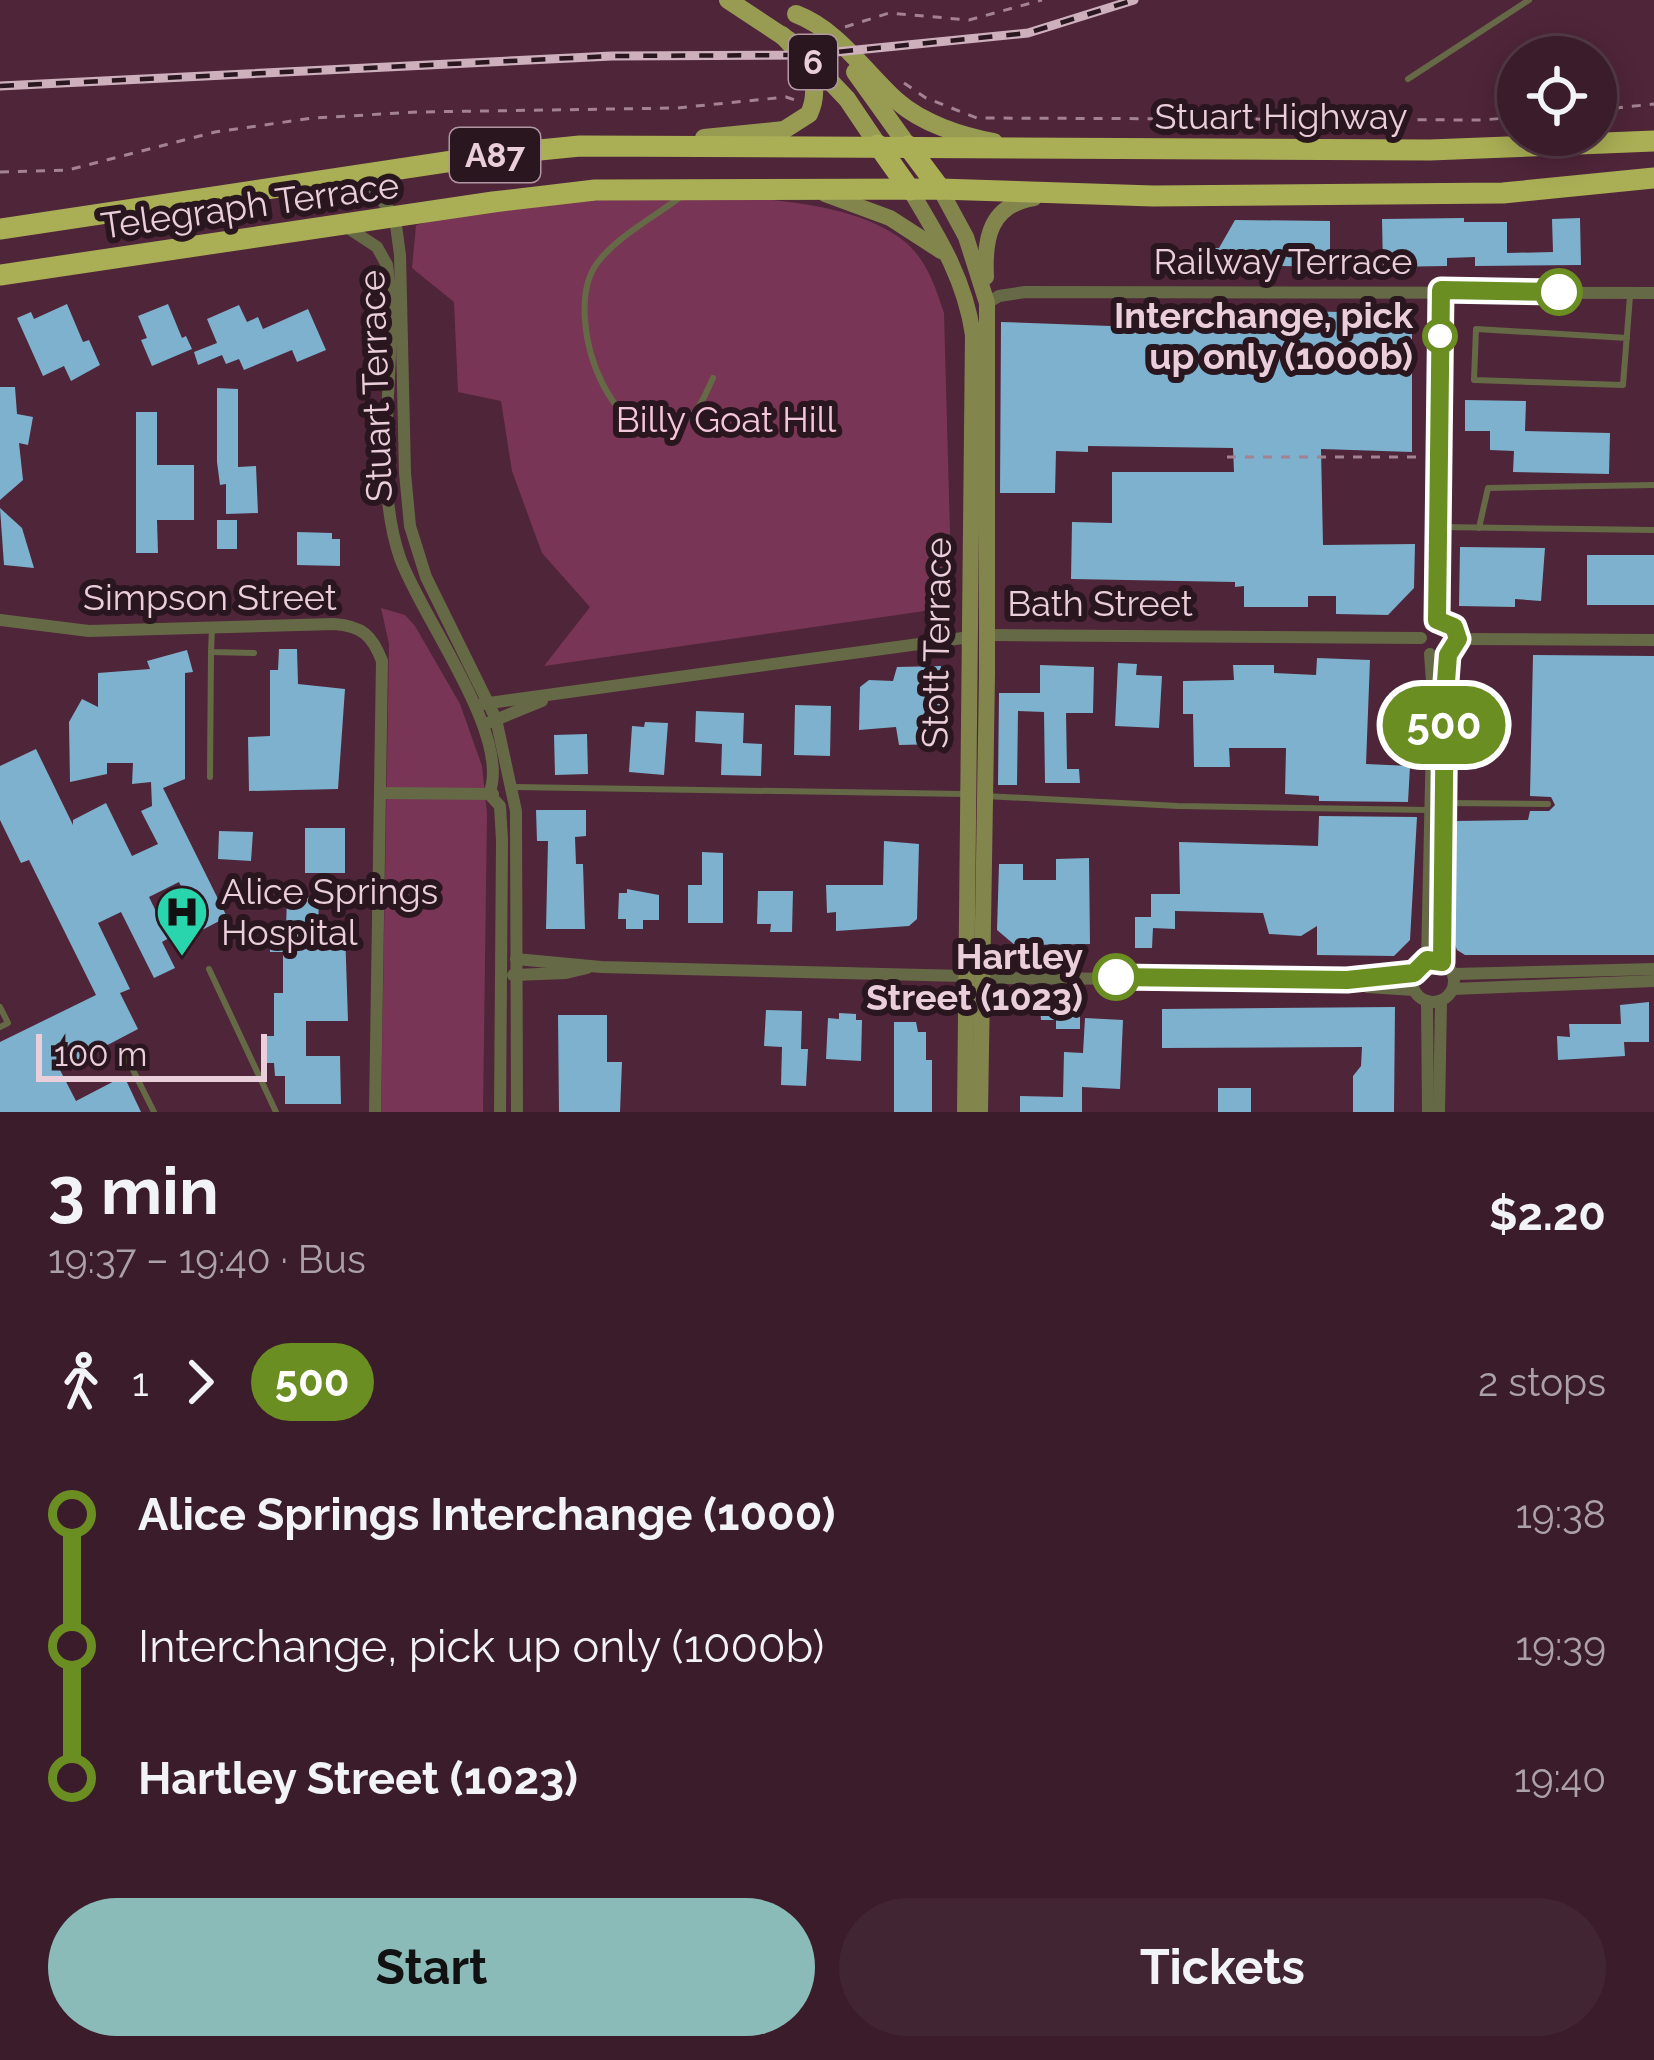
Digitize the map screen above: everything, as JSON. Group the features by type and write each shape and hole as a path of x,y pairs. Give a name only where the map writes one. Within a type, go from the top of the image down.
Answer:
{"highway":[{"name":"Stuart Highway","path":"908,146 1430,150 1654,141"},
{"name":"Telegraph Terrace","path":"0,229 499,154 610,145 908,146"},
{"name":"6","path":"878,145 910,190"},
{"name":"6","path":"908,146 940,190"},
{"name":"A87","path":"940,190 1153,196 1503,193 1654,178"},
{"name":"Telegraph Terrace","path":"0,275 548,194 691,188 940,190"}],"main road":[{"name":"6","path":"728,0 782,35 830,80 878,145"},
{"name":"6","path":"777,0 852,68 908,146"},
{"path":"796,14 834,37 916,115 1012,146"},
{"path":"610,145 771,133 794,126 813,106 812,73 782,35"},
{"name":"Stott Terrace","path":"910,190 955,264 973,335 979,636"},
{"name":"Stott Terrace","path":"940,190 966,237 987,303 965,1112"},
{"path":"814,191 890,218 931,242 955,264"},
{"path":"987,303 985,259 994,220 1010,204 1071,193"},
{"name":"Stott Terrace","path":"972,977 980,1112"}],"street":[{"name":"Stuart Terrace","path":"116,212 352,188 381,199 395,218 410,526 513,791 518,828 517,1112"},
{"name":"Stuart Terrace","path":"339,224 370,241 387,265 393,530 407,575 482,704"},
{"path":"1437,620 1441,290"},
{"name":"Railway Terrace","path":"987,303 1024,292 1654,293"},
{"name":"Simpson Street","path":"0,620 89,631 334,623 357,626 374,640 382,661 375,1112"},
{"path":"1437,620 1426,626 1421,638 1430,654 1444,805"},
{"path":"1437,620 1454,627 1458,639"},
{"name":"Bath Street","path":"482,704 979,636 1421,638"},
{"path":"1458,639 1654,640"},
{"path":"1434,961 1448,655 1458,639"},
{"path":"1430,654 1448,655"},
{"name":"Bath Street","path":"489,722 566,694"},
{"name":"Stuart Terrace","path":"489,722 496,778 489,794 500,806 501,821 500,1112"},
{"path":"380,793 513,791"},
{"path":"501,959 601,967 972,977 1347,980 1414,973 1434,961"},
{"path":"1434,961 1453,974 1654,968"},
{"path":"501,975 601,967"},
{"path":"1414,973 1414,990"},
{"path":"1453,974 1453,989"},
{"path":"1347,980 1368,987 1414,990 1434,1001"},
{"path":"1434,1001 1453,989 1654,981"},
{"path":"1427,1112 1434,1001"},
{"path":"1434,1001 1439,1112"}],"lane":[{"path":"1408,79 1529,0"},
{"path":"691,188 599,260 587,281 583,308 603,389 615,409 631,420 670,427 696,411 713,378"},
{"path":"1627,338 1476,329 1474,380 1623,386 1627,338 1630,292"},
{"path":"1479,528 1488,488 1654,485"},
{"path":"1436,527 1654,530"},
{"path":"210,777 212,628"},
{"path":"211,652 254,653"},
{"path":"513,791 975,795 1178,806 1548,804"},
{"path":"209,969 276,1112"},
{"path":"0,1007 8,1023 0,1027"},
{"path":"125,1054 154,1112"}],"path":[{"path":"843,28 890,13 969,20 1042,0"},
{"path":"0,172 68,170 215,132 313,118 677,108 786,97 813,106"},
{"path":"916,115 926,98 977,118 1497,119"},
{"path":"1617,108 1654,104"},
{"path":"1227,457 1438,457"}],"green space":[{"name":"Billy Goat Hill","path":"607,193 804,204 876,224 919,256 944,313 952,607 544,666 590,607 542,553 512,471 501,401 458,392 454,302 412,268 416,225 514,201"},
{"path":"381,608 405,615 415,626 460,704 482,766 487,813 483,1112 381,1112 389,644"}],"building":[{"path":"1464,218 1464,222 1507,222 1507,253 1553,252 1552,219 1580,218 1581,265 1475,266 1475,257 1447,258 1447,266 1383,267 1382,219"},
{"path":"1235,220 1330,221 1330,267 1199,264 1198,249 1219,248"},
{"path":"67,304 83,342 89,340 100,365 71,381 64,366 43,376 17,318 31,312 34,319"},
{"path":"168,304 182,338 186,336 192,349 152,366 138,316"},
{"path":"239,305 247,322 258,317 263,329 308,309 326,350 297,362 292,350 244,370 239,359 226,364 222,355 198,365 194,352 217,343 207,319"},
{"path":"1166,309 1403,313 1412,324 1412,452 1321,449 1323,545 1415,544 1414,588 1388,615 1336,614 1336,596 1308,596 1308,607 1244,607 1244,586 1235,587 1235,582 1071,579 1072,522 1112,523 1112,472 1234,472 1233,448 1088,446 1088,452 1056,451 1055,493 1000,493 1001,322 1165,328"},
{"path":"0,387 15,387 17,414 33,417 28,445 19,443 23,480 0,500"},
{"path":"217,388 238,389 238,467 256,466 258,513 226,514 226,484 220,485 217,462"},
{"path":"1465,400 1526,401 1525,431 1610,433 1609,474 1513,472 1514,451 1490,450 1490,431 1465,431"},
{"path":"136,412 157,412 157,465 194,465 194,520 157,520 158,553 136,553"},
{"path":"0,508 22,528 34,568 4,565"},
{"path":"217,520 237,520 237,549 217,549"},
{"path":"297,532 332,533 332,539 340,539 340,566 297,565"},
{"path":"1460,547 1545,548 1541,601 1515,599 1515,607 1459,606"},
{"path":"1587,555 1654,555 1654,605 1587,605"},
{"path":"279,649 297,649 298,684 345,689 338,789 249,791 248,737 270,736 270,670 278,670"},
{"path":"187,650 193,672 185,673 185,779 163,788 227,917 202,930 179,882 149,897 169,938 162,942 175,968 154,978 121,912 98,923 130,989 120,993 138,1029 60,1070 76,1101 124,1076 141,1112 0,1112 0,1042 96,995 29,860 21,863 0,820 0,766 36,749 73,825 73,820 106,803 132,856 158,844 141,811 152,806 151,782 132,784 133,763 107,763 107,774 70,782 69,722 82,699 98,707 98,673 150,669 147,661"},
{"path":"1533,655 1654,656 1654,955 1465,955 1457,950 1453,939 1455,821 1528,820 1530,811 1549,811 1555,805 1551,797 1530,796"},
{"path":"1317,658 1370,660 1366,764 1410,766 1408,802 1319,801 1319,796 1285,794 1286,748 1229,748 1230,767 1194,767 1193,714 1183,714 1183,681 1234,680 1233,665 1274,665 1274,673 1316,675"},
{"path":"1118,663 1137,664 1136,675 1162,676 1159,728 1115,726"},
{"path":"1040,665 1094,667 1093,713 1066,713 1067,769 1079,769 1080,783 1045,783 1044,712 1018,711 1017,785 998,785 999,693 1040,693"},
{"path":"941,666 942,744 899,745 896,727 859,730 860,687 869,680 893,681 897,667"},
{"path":"795,705 831,706 830,756 794,755"},
{"path":"696,711 744,713 743,743 762,744 761,776 721,775 722,744 695,742"},
{"path":"645,722 668,723 664,775 629,772 632,726 644,727"},
{"path":"587,734 588,774 555,775 554,735"},
{"path":"536,810 586,810 586,836 575,837 576,864 583,864 585,929 546,929 548,841 537,841"},
{"path":"1319,816 1417,817 1410,940 1394,956 1317,955 1317,926 1301,936 1269,934 1263,913 1175,911 1175,929 1153,928 1152,948 1135,948 1135,917 1151,917 1151,894 1180,894 1179,842 1318,846"},
{"path":"305,828 345,828 345,873 305,873"},
{"path":"219,831 253,832 251,861 218,859"},
{"path":"884,841 919,844 917,919 909,926 836,931 836,912 827,913 826,885 883,885"},
{"path":"702,852 723,853 723,923 688,923 688,885 702,885"},
{"path":"1089,858 1090,944 1023,945 1023,952 997,930 999,864 1023,864 1023,880 1056,880 1056,859"},
{"path":"627,889 659,895 659,920 643,920 643,929 626,929 626,919 618,919 619,893"},
{"path":"758,891 793,891 792,932 770,932 771,924 757,924"},
{"path":"287,897 319,898 318,930 345,930 348,1021 306,1021 306,1056 340,1056 341,1104 285,1104 285,1076 275,1076 274,1063 265,1063 265,1036 274,1036 274,993 283,993 283,952 270,952 270,928 286,928"},
{"path":"1059,998 1080,998 1080,1029 1056,1029 1056,1020 1041,1020 1040,1007 1059,1007"},
{"path":"1649,1002 1649,1042 1624,1042 1625,1056 1558,1060 1557,1036 1570,1037 1569,1024 1621,1024 1620,1005"},
{"path":"1395,1007 1394,1112 1353,1112 1353,1076 1361,1066 1362,1047 1162,1048 1162,1009"},
{"path":"766,1010 802,1011 801,1049 808,1049 806,1086 781,1085 782,1047 764,1046"},
{"path":"839,1013 856,1014 856,1020 862,1020 861,1061 826,1059 828,1018 839,1019"},
{"path":"558,1015 607,1015 607,1062 622,1062 620,1112 559,1112"},
{"path":"1085,1018 1123,1020 1120,1089 1082,1087 1082,1112 1020,1112 1020,1096 1063,1097 1064,1052 1083,1053"},
{"path":"894,1022 916,1022 918,1032 926,1032 926,1060 932,1060 932,1112 894,1112"},
{"path":"1218,1088 1251,1088 1251,1112 1218,1112"}],"railway":[{"path":"0,86 612,56 806,55 1028,33 1134,0"}],"bus line":[{"name":"500","path":"1116,977 1347,980 1414,973 1427,960 1442,962 1445,695 1448,655 1458,639 1450,623 1437,620 1441,290 1559,292"}],"place":[{"name":"Interchange, pick up only (1000b)","path":"1440,336"},
{"name":"Alice Springs Hospital","path":"182,958"},
{"name":"Hartley Street (1023)","path":"1116,977"}]}
